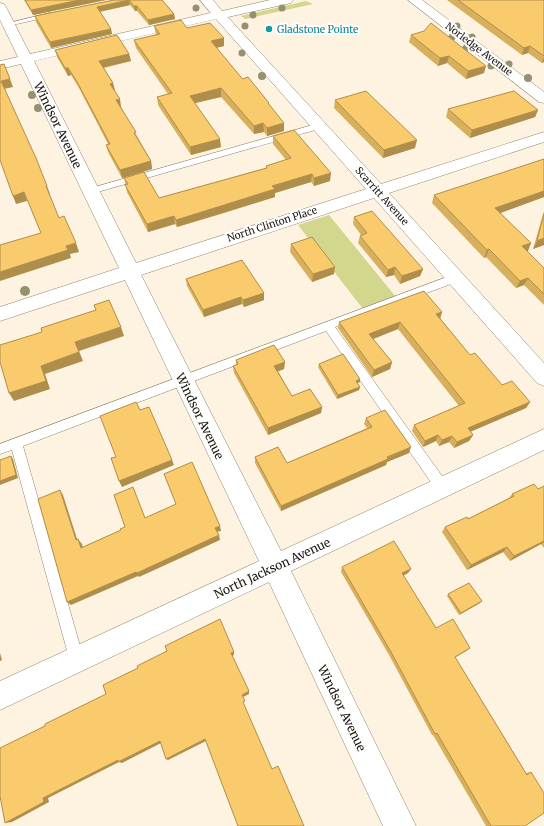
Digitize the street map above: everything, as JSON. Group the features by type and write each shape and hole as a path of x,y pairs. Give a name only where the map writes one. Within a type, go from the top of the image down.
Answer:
{"street":[{"name":"Scarritt Avenue","path":"206,0 544,377"},
{"path":"0,65 287,0"},
{"name":"Norledge Avenue","path":"414,0 544,99"},
{"name":"Windsor Avenue","path":"4,16 275,566 400,826"},
{"name":"North Clinton Place","path":"0,314 377,190 544,137"},
{"name":"North Jackson Avenue","path":"0,696 544,439"}],"lane":[{"path":"4,16 59,13"},
{"path":"90,191 319,126"},
{"path":"0,449 455,278"},
{"path":"328,326 442,487"},
{"path":"16,443 76,660"}],"green space":[{"path":"306,1 313,4 245,19 241,16"},
{"path":"329,215 396,297 363,309 298,225"}],"building":[{"path":"25,0 80,0 31,10"},
{"path":"114,0 129,0 97,7 111,29 50,42 35,16"},
{"path":"129,0 162,0 174,14 148,20 137,6 134,6"},
{"path":"458,0 544,0 544,56 530,46 524,48"},
{"path":"181,20 187,28 210,23 224,38 211,41 243,79 248,77 284,123 267,128 263,123 254,126 221,88 190,96 220,139 190,147 157,97 172,93 134,40 160,34 154,26"},
{"path":"431,23 486,66 468,71 449,56 440,58 411,35 424,31"},
{"path":"117,35 129,54 99,61 113,83 110,84 120,99 116,100 136,132 134,133 151,161 120,170 106,145 110,144 76,80 68,68 65,68 55,50"},
{"path":"4,64 10,79 1,81 36,158 59,218 64,216 76,243 66,246 68,250 0,272 0,245 41,233 24,192 13,196 0,160 0,65"},
{"path":"366,91 417,140 384,150 335,100"},
{"path":"514,91 538,110 472,130 448,109"},
{"path":"294,130 331,173 314,178 312,174 272,186 275,189 176,220 174,216 147,224 125,185 128,184 124,178 144,172 159,198 267,168 266,166 291,158 273,136"},
{"path":"544,159 544,191 495,208 531,243 522,246 544,268 544,294 528,278 520,281 489,249 487,250 434,195"},
{"path":"372,211 423,269 402,276 395,267 388,270 360,236 367,233 354,217"},
{"path":"544,214 544,238 537,241"},
{"path":"312,237 335,267 313,274 291,244"},
{"path":"242,260 264,293 243,300 241,297 203,310 186,279"},
{"path":"424,291 442,312 436,314 470,355 475,353 502,385 512,381 530,402 468,428 473,435 457,442 452,436 442,440 438,435 425,441 414,425 465,403 400,322 369,334 392,362 374,370 339,322"},
{"path":"109,300 121,327 75,342 79,352 41,366 46,381 9,393 0,362 0,345 42,332 41,328 96,310 94,305"},
{"path":"274,345 285,362 274,366 292,396 310,389 322,407 268,428 233,366 238,364 236,360"},
{"path":"343,354 360,379 356,381 360,387 338,395 319,364"},
{"path":"136,402 140,410 149,407 172,460 119,481 111,458 116,457 100,416"},
{"path":"385,410 411,447 387,457 388,459 281,506 255,457 278,447 287,463 372,427 366,418"},
{"path":"11,456 16,475 0,481 0,460"},
{"path":"192,462 220,526 215,528 219,535 137,573 136,572 67,602 38,499 60,490 76,540 78,539 81,548 125,527 114,495 133,487 145,518 176,504 164,474"},
{"path":"534,484 538,489 544,486 544,541 514,556 507,547 471,565 445,527 467,517 468,519 514,496 512,494"},
{"path":"394,541 411,569 402,573 436,628 453,619 470,648 455,657 527,775 531,772 544,793 544,813 525,826 491,826 437,733 435,734 391,652 342,567"},
{"path":"469,583 482,601 461,613 448,594"},
{"path":"220,619 234,652 231,653 249,691 242,695 245,701 243,702 272,769 278,766 304,826 238,826 205,739 166,759 160,741 118,762 118,760 43,798 44,802 5,823 0,796 0,748 106,694 103,685 138,668 137,666 167,651 165,646"}],"place":[{"name":"Gladstone Pointe","path":"269,29"}]}
